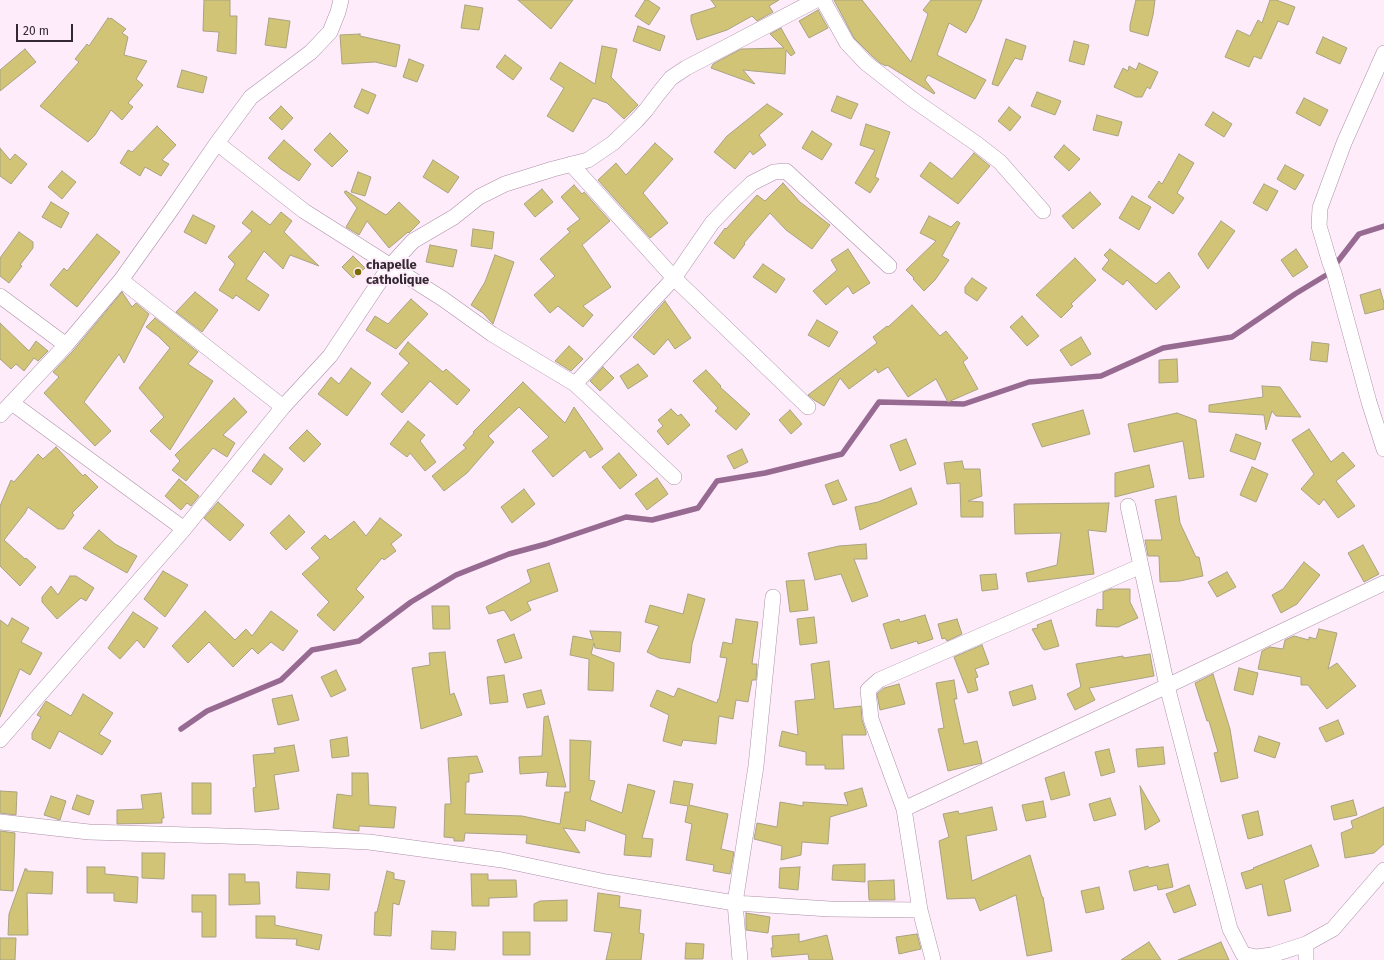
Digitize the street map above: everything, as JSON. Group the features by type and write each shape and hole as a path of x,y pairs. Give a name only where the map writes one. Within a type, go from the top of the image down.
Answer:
{"street":[{"path":"0,415 66,345 121,280 251,97 311,52 330,32 341,0"},
{"path":"0,740 184,529 283,407 330,356 390,266 413,241 454,217 479,197 505,184 588,160 613,143 646,110 671,78 676,74 816,0"},
{"path":"824,0 847,43 866,63 912,99 977,144 1000,162 1043,211"},
{"path":"1384,53 1344,143 1320,208 1319,226 1369,402 1384,449"},
{"path":"217,143 304,212 443,299 492,334 575,384 674,477"},
{"path":"571,164 674,278 808,407"},
{"path":"575,384 674,278 712,223 752,182 774,172 786,171 889,266"},
{"path":"121,280 283,407"},
{"path":"0,296 66,345"},
{"path":"12,403 184,529"},
{"path":"1128,506 1167,686 1230,929 1243,954 1256,958 1272,955 1306,944 1333,929 1384,870"},
{"path":"933,960 920,910 904,809 871,719 868,690 878,680 1141,566"},
{"path":"904,809 1167,686 1384,582"},
{"path":"740,960 735,903 756,766 773,597"},
{"path":"0,822 89,832 369,842 502,860 606,882 735,903 830,909 920,910"},
{"path":"1306,944 1306,960"}],"building":[{"path":"204,0 230,0 230,16 237,16 236,54 217,51 219,32 203,31"},
{"path":"518,0 573,0 551,29"},
{"path":"645,0 648,0 660,8 649,25 635,16"},
{"path":"711,0 779,0 769,6 773,12 757,21 752,16 727,30 697,40 691,21 691,15 716,7"},
{"path":"834,0 862,0 911,62 928,14 923,10 931,0 982,0 966,33 949,23 937,55 986,80 975,99 928,75 925,80 935,93 934,94 887,65 886,66 880,63 854,38"},
{"path":"1136,0 1155,0 1148,36 1130,31"},
{"path":"1270,0 1276,0 1295,7 1288,25 1278,21 1261,59 1254,56 1249,67 1225,57 1237,30 1250,36 1258,20 1262,23"},
{"path":"465,5 483,8 479,30 461,28"},
{"path":"818,10 828,28 809,38 799,21"},
{"path":"108,18 111,18 126,29 122,33 128,37 124,55 147,61 136,79 143,85 128,103 133,107 122,120 111,110 95,135 88,142 40,106 79,62 75,59 87,44 89,46"},
{"path":"269,18 290,21 286,48 265,45"},
{"path":"638,26 665,36 660,51 633,41"},
{"path":"781,28 795,53 791,56 786,50 785,74 743,70 755,84 711,68 713,64 741,49 784,48 770,34"},
{"path":"360,34 360,36 400,45 396,67 375,62 342,64 340,35"},
{"path":"1323,37 1347,48 1340,64 1316,53"},
{"path":"1006,39 1026,46 1022,60 1015,58 998,86 992,84"},
{"path":"1074,41 1089,45 1084,65 1069,61"},
{"path":"602,46 617,49 611,77 638,105 624,119 607,103 593,98 573,132 547,116 564,88 550,79 560,62 595,84"},
{"path":"25,49 36,62 0,91 0,70"},
{"path":"505,55 522,68 513,80 496,67"},
{"path":"409,59 424,65 417,82 403,77"},
{"path":"1139,63 1158,72 1150,89 1147,87 1142,97 1136,97 1114,87 1123,68 1128,71 1129,66 1136,70"},
{"path":"182,70 207,77 203,93 177,87"},
{"path":"362,89 376,95 368,114 354,107"},
{"path":"1037,92 1061,101 1055,115 1031,106"},
{"path":"837,96 858,104 851,119 831,111"},
{"path":"1304,98 1328,110 1320,126 1296,113"},
{"path":"767,104 783,114 759,135 766,145 753,155 750,151 735,169 714,152 727,136"},
{"path":"281,106 293,118 282,130 269,118"},
{"path":"1009,107 1021,117 1010,131 998,121"},
{"path":"1213,112 1232,124 1224,137 1205,125"},
{"path":"1097,115 1122,122 1118,136 1093,130"},
{"path":"866,124 890,132 875,177 879,179 870,193 855,183 875,150 860,145"},
{"path":"157,126 176,145 162,160 169,164 161,176 145,167 140,176 120,163 128,150 132,152"},
{"path":"812,131 832,144 822,160 802,148"},
{"path":"330,133 348,151 332,167 314,150"},
{"path":"284,140 311,164 299,181 268,158"},
{"path":"655,143 673,159 643,193 668,223 650,238 598,180 616,163 626,175"},
{"path":"1064,145 1080,159 1069,171 1054,157"},
{"path":"0,148 10,160 15,154 27,164 11,184 0,176"},
{"path":"974,153 990,166 958,204 920,176 930,162 952,179"},
{"path":"1179,154 1194,163 1177,193 1184,198 1173,214 1148,197 1159,181 1162,184"},
{"path":"433,160 459,177 448,193 423,177"},
{"path":"1285,165 1304,175 1295,190 1277,179"},
{"path":"62,171 76,182 62,199 48,187"},
{"path":"358,172 371,177 365,196 351,192"},
{"path":"783,183 800,202 830,225 812,249 786,230 770,213 744,243 745,244 734,259 714,243 725,228 726,229 757,195 765,201"},
{"path":"1264,184 1278,191 1267,211 1253,203"},
{"path":"574,185 582,194 584,192 610,221 582,245 611,287 583,306 593,315 583,327 558,306 550,313 534,295 555,276 540,259 570,232 567,229 580,219 561,197"},
{"path":"542,189 553,202 535,217 524,204"},
{"path":"346,191 386,215 399,202 420,222 409,233 408,232 389,248 367,221 359,235 346,227 357,208 344,192"},
{"path":"1090,192 1101,204 1073,229 1062,216"},
{"path":"1132,196 1151,207 1139,230 1119,218"},
{"path":"51,202 69,213 61,228 42,217"},
{"path":"252,211 270,225 281,212 292,221 284,232 319,266 290,255 283,269 264,251 246,279 269,295 259,311 236,295 233,299 219,290 235,264 228,257 252,231 242,223"},
{"path":"193,215 215,226 206,244 184,232"},
{"path":"929,216 951,227 957,221 960,223 942,256 949,260 935,280 924,291 906,270 936,241 920,233"},
{"path":"1221,221 1235,231 1208,269 1198,254"},
{"path":"473,229 494,232 492,249 471,246"},
{"path":"19,232 33,242 33,248 9,283 0,276 0,258"},
{"path":"97,234 120,252 77,307 50,285 64,268 67,271"},
{"path":"430,245 457,250 453,267 426,262"},
{"path":"848,249 870,283 853,294 848,286 826,305 813,291 837,270 831,260"},
{"path":"1110,249 1156,284 1169,272 1180,287 1156,310 1127,280 1123,285 1102,269 1109,260 1104,255"},
{"path":"1296,249 1308,267 1293,277 1281,260"},
{"path":"495,255 514,262 493,324 483,313 471,305 485,282"},
{"path":"353,256 365,268 353,278 342,267"},
{"path":"1075,258 1096,280 1071,304 1073,306 1061,318 1036,295"},
{"path":"763,264 785,279 776,293 753,277"},
{"path":"972,278 987,288 977,301 965,293 965,287"},
{"path":"1380,289 1384,309 1365,314 1360,295"},
{"path":"122,292 132,307 136,303 149,314 124,363 119,354 84,402 111,431 95,446 44,393 59,377 53,372 73,351"},
{"path":"195,292 218,310 202,332 176,312"},
{"path":"411,299 428,314 396,349 366,330 375,316 388,324"},
{"path":"665,301 691,338 675,349 668,339 654,355 633,337"},
{"path":"912,305 940,336 946,331 968,358 963,362 978,389 948,402 936,379 908,397 888,367 878,373 876,369 849,389 840,378 824,406 808,395 877,343 873,337 887,326 888,327"},
{"path":"1022,316 1039,336 1027,346 1010,327"},
{"path":"155,318 198,352 188,364 213,381 170,450 150,431 164,417 139,388 170,348 146,327"},
{"path":"817,320 838,332 829,347 808,335"},
{"path":"0,323 29,351 36,341 48,351 38,361 34,358 24,371 16,364 11,369 0,359"},
{"path":"1081,337 1091,354 1071,366 1060,350"},
{"path":"408,342 443,372 446,369 470,390 457,405 430,381 402,413 381,394 409,363 399,354"},
{"path":"1312,342 1329,344 1327,362 1310,360"},
{"path":"569,346 583,359 571,371 555,361"},
{"path":"1177,359 1178,382 1159,383 1159,360"},
{"path":"638,364 648,376 628,389 620,376"},
{"path":"603,367 614,378 600,391 590,381"},
{"path":"351,368 371,383 347,416 318,394 331,377 339,384"},
{"path":"706,370 721,386 720,387 750,414 736,430 715,411 718,408 693,381"},
{"path":"523,382 565,423 574,407 603,449 590,458 585,450 553,477 532,451 549,437 519,407 488,436 494,442 467,473 444,491 432,476 466,448 463,445 474,433 473,432"},
{"path":"1262,386 1280,387 1301,417 1276,416 1272,411 1266,430 1264,415 1209,412 1209,405 1263,397"},
{"path":"234,398 247,412 223,435 235,443 227,457 213,448 186,481 172,470 180,461 175,455"},
{"path":"671,409 678,416 681,414 690,425 668,445 657,431 663,426 658,420"},
{"path":"790,410 802,424 791,434 779,420"},
{"path":"1083,410 1090,434 1042,447 1032,424"},
{"path":"1177,413 1196,420 1204,477 1189,479 1183,441 1134,452 1128,424"},
{"path":"408,421 425,435 420,441 436,462 425,471 410,453 407,457 390,444"},
{"path":"1309,429 1331,462 1343,452 1355,466 1336,481 1355,506 1338,518 1324,499 1319,505 1301,489 1314,474 1292,440"},
{"path":"307,430 321,444 304,462 289,448"},
{"path":"1236,434 1261,443 1255,460 1230,451"},
{"path":"906,439 916,464 900,471 890,445"},
{"path":"56,447 83,476 85,474 98,487 72,513 74,515 64,529 58,529 28,507 4,540 36,567 20,586 0,566 0,506 11,480 14,482 38,454 43,459"},
{"path":"742,449 748,462 734,469 727,456"},
{"path":"619,453 637,475 620,489 602,467"},
{"path":"264,454 283,469 271,485 252,471"},
{"path":"962,461 964,469 980,469 982,496 968,501 983,502 983,517 961,517 960,483 947,484 944,463"},
{"path":"1149,465 1154,487 1115,497 1115,473"},
{"path":"1252,467 1268,474 1256,502 1240,495"},
{"path":"657,478 668,494 647,510 635,494"},
{"path":"179,479 199,496 191,506 187,503 181,510 165,496"},
{"path":"838,480 847,500 833,505 825,485"},
{"path":"911,488 917,504 860,530 855,507 878,502"},
{"path":"524,489 535,504 512,523 501,507"},
{"path":"1176,496 1180,523 1196,557 1199,557 1203,576 1180,581 1160,582 1159,556 1148,556 1145,540 1162,540 1155,500"},
{"path":"218,502 244,525 230,541 204,518"},
{"path":"1109,503 1106,532 1088,530 1094,574 1028,582 1026,573 1057,565 1061,533 1015,534 1014,504"},
{"path":"289,515 305,532 286,550 270,533"},
{"path":"380,518 402,535 391,544 396,551 384,560 382,558 356,589 364,597 334,631 317,615 329,602 302,574 320,558 311,548 325,535 330,540 354,521 366,536"},
{"path":"99,530 115,544 137,556 127,573 83,548"},
{"path":"866,544 867,559 854,559 868,596 852,602 841,574 815,580 808,553 839,546"},
{"path":"1363,545 1379,574 1364,582 1348,553"},
{"path":"1304,562 1320,575 1297,604 1281,613 1272,595 1283,589"},
{"path":"549,563 558,591 527,602 531,610 511,621 504,610 489,614 486,607 531,582 527,570"},
{"path":"163,571 188,585 165,617 144,599"},
{"path":"1227,572 1236,587 1217,597 1208,582"},
{"path":"996,574 998,589 982,591 980,575"},
{"path":"70,576 76,576 94,588 86,601 81,598 57,619 42,602 42,597 51,586 58,595"},
{"path":"804,580 808,610 790,612 786,581"},
{"path":"1111,589 1130,589 1130,602 1138,618 1118,627 1096,626 1097,609 1103,610 1103,592"},
{"path":"688,594 705,599 692,644 690,663 659,658 647,652 659,626 645,622 650,605 683,614"},
{"path":"432,606 449,606 450,629 433,629"},
{"path":"205,611 235,640 246,629 252,636 271,611 298,631 283,651 271,642 258,654 252,648 233,667 209,642 188,663 172,646"},
{"path":"133,612 158,628 144,648 137,640 120,659 108,648"},
{"path":"925,615 933,639 918,644 917,641 891,649 883,624 899,619 900,622"},
{"path":"814,617 817,643 800,645 797,619"},
{"path":"12,618 29,628 21,642 42,653 30,675 20,669 0,717 0,620 8,626"},
{"path":"736,619 758,622 752,664 757,664 756,680 752,680 748,702 736,700 733,719 719,716 716,744 683,740 681,746 663,741 669,715 650,706 657,690 674,697 678,688 717,703 727,658 720,657 723,642 732,644"},
{"path":"957,619 962,634 947,641 945,638 942,639 938,624"},
{"path":"1051,620 1059,646 1045,650 1032,629 1038,628 1037,625"},
{"path":"1319,629 1337,633 1328,669 1337,663 1356,686 1327,709 1308,685 1301,685 1301,677 1258,669 1262,651 1270,647 1283,649 1285,640 1294,636 1309,640 1309,637 1316,639"},
{"path":"590,631 621,632 620,652 595,648 594,643 591,654 614,663 613,691 588,690 589,659 570,655 573,636 593,640"},
{"path":"514,634 522,658 505,663 497,640"},
{"path":"982,645 989,664 975,669 978,677 975,678 978,690 968,693 954,657"},
{"path":"445,652 450,695 454,693 462,715 421,729 412,668 430,665 429,653"},
{"path":"1150,654 1154,676 1089,688 1095,700 1075,710 1067,694 1081,687 1076,664 1123,656 1123,658"},
{"path":"829,661 834,709 861,706 862,720 866,732 866,735 842,735 844,769 825,769 825,765 806,765 806,752 779,746 782,731 798,735 795,701 815,699 811,664"},
{"path":"1239,668 1258,673 1253,695 1234,690"},
{"path":"336,670 346,690 331,697 321,677"},
{"path":"1213,674 1230,729 1238,778 1221,782 1214,753 1218,752 1209,721 1207,721 1195,683"},
{"path":"504,675 508,702 490,704 487,677"},
{"path":"954,680 957,699 954,699 964,744 977,741 982,763 948,771 938,729 944,728 936,683"},
{"path":"899,684 905,704 880,710 877,694 884,688"},
{"path":"1032,685 1036,699 1013,706 1009,692"},
{"path":"541,690 545,704 527,708 523,694"},
{"path":"83,694 113,713 99,734 111,741 102,755 59,731 50,749 32,739 32,733 41,717 37,715 46,701 71,716"},
{"path":"292,695 299,720 278,725 272,699"},
{"path":"548,716 566,787 546,786 548,772 520,774 519,757 542,756 544,717"},
{"path":"1338,720 1344,734 1326,742 1319,728"},
{"path":"1259,736 1280,743 1275,758 1254,751"},
{"path":"347,737 349,756 332,758 330,740"},
{"path":"570,740 591,741 589,780 595,781 590,800 622,813 628,784 655,791 642,838 653,839 651,857 624,855 626,835 586,820 585,831 563,828 580,853 526,843 527,835 465,833 464,841 454,841 454,838 444,837 445,804 451,804 448,758 477,756 483,772 469,774 469,782 466,782 465,814 522,816 560,824 565,792 570,792"},
{"path":"294,745 299,771 274,775 279,809 255,812 253,788 256,787 253,755 275,753 274,748"},
{"path":"1163,747 1165,764 1138,767 1136,749"},
{"path":"1109,749 1115,772 1101,776 1095,752"},
{"path":"1064,772 1070,795 1051,800 1045,778"},
{"path":"352,773 368,773 369,805 396,807 394,828 359,826 359,831 333,828 337,794 352,796"},
{"path":"674,781 693,784 689,805 728,814 721,849 734,852 730,874 713,871 714,865 686,860 692,824 685,822 688,806 670,803"},
{"path":"192,783 211,783 211,814 192,814"},
{"path":"1140,786 1160,821 1145,830"},
{"path":"862,788 867,806 830,817 828,844 802,842 801,855 781,860 782,846 754,839 757,823 777,827 780,802 803,806 803,802 848,805 844,793"},
{"path":"0,791 17,792 16,815 0,813"},
{"path":"161,793 164,818 162,818 162,823 117,824 117,810 143,809 141,795"},
{"path":"77,795 94,801 89,815 72,809"},
{"path":"51,796 66,801 60,820 44,815"},
{"path":"1110,798 1116,815 1094,821 1089,804"},
{"path":"1353,800 1357,815 1334,820 1331,806"},
{"path":"1043,801 1046,817 1026,821 1022,805"},
{"path":"992,807 997,830 966,836 972,881 1030,855 1043,897 1052,951 1027,956 1016,895 980,911 975,898 947,899 939,841 949,837 943,814 958,811 959,814"},
{"path":"1384,807 1384,844 1374,853 1345,858 1341,833 1353,828 1351,821"},
{"path":"1258,811 1263,835 1248,839 1242,815"},
{"path":"0,831 15,833 13,891 0,890"},
{"path":"1311,845 1319,866 1284,880 1291,911 1268,916 1262,884 1246,889 1241,873"},
{"path":"142,853 165,853 164,879 142,878"},
{"path":"865,864 865,882 832,880 833,865"},
{"path":"1168,864 1173,887 1158,890 1157,885 1134,891 1129,871 1148,866 1149,868"},
{"path":"87,867 105,867 105,874 138,877 137,903 114,901 114,893 87,893"},
{"path":"800,867 798,890 779,888 780,868"},
{"path":"25,869 27,869 27,871 53,872 52,894 27,893 28,935 8,935 9,914"},
{"path":"387,871 394,873 394,879 405,881 399,905 393,903 391,936 374,935 375,912 377,912"},
{"path":"297,872 330,874 329,890 296,888"},
{"path":"229,874 245,874 245,882 259,882 260,904 229,905"},
{"path":"471,874 488,874 488,880 516,880 517,897 489,898 489,906 472,906"},
{"path":"894,880 895,900 869,900 868,881"},
{"path":"1189,885 1196,905 1174,913 1166,894"},
{"path":"1099,887 1104,909 1086,913 1081,891"},
{"path":"598,893 620,896 619,907 641,910 639,933 644,934 641,960 606,960 612,933 594,931"},
{"path":"192,895 216,895 216,937 202,937 202,912 192,912"},
{"path":"567,900 567,921 534,921 534,904 540,901"},
{"path":"746,913 770,917 768,933 746,930"},
{"path":"256,916 275,916 275,925 322,935 319,950 296,945 297,939 256,938"},
{"path":"432,931 456,932 455,950 431,949"},
{"path":"503,932 530,932 530,955 503,955"},
{"path":"799,934 799,942 827,935 833,960 809,960 808,954 772,957 772,936"},
{"path":"917,934 921,949 899,954 896,937"},
{"path":"0,938 16,938 15,960 0,960"},
{"path":"1149,942 1161,960 1121,960"},
{"path":"1221,942 1229,960 1178,960"},
{"path":"686,943 704,944 703,959 685,959"}],"waterway":[{"path":"181,729 207,711 281,680 312,650 359,641 411,602 456,575 509,554 546,544 626,517 652,520 698,508 717,481 765,473 842,454 879,402 964,404 1029,382 1101,376 1163,348 1232,337 1295,294 1328,274 1359,234 1384,226"}],"place":[{"name":"chapelle catholique","path":"358,272"}]}
